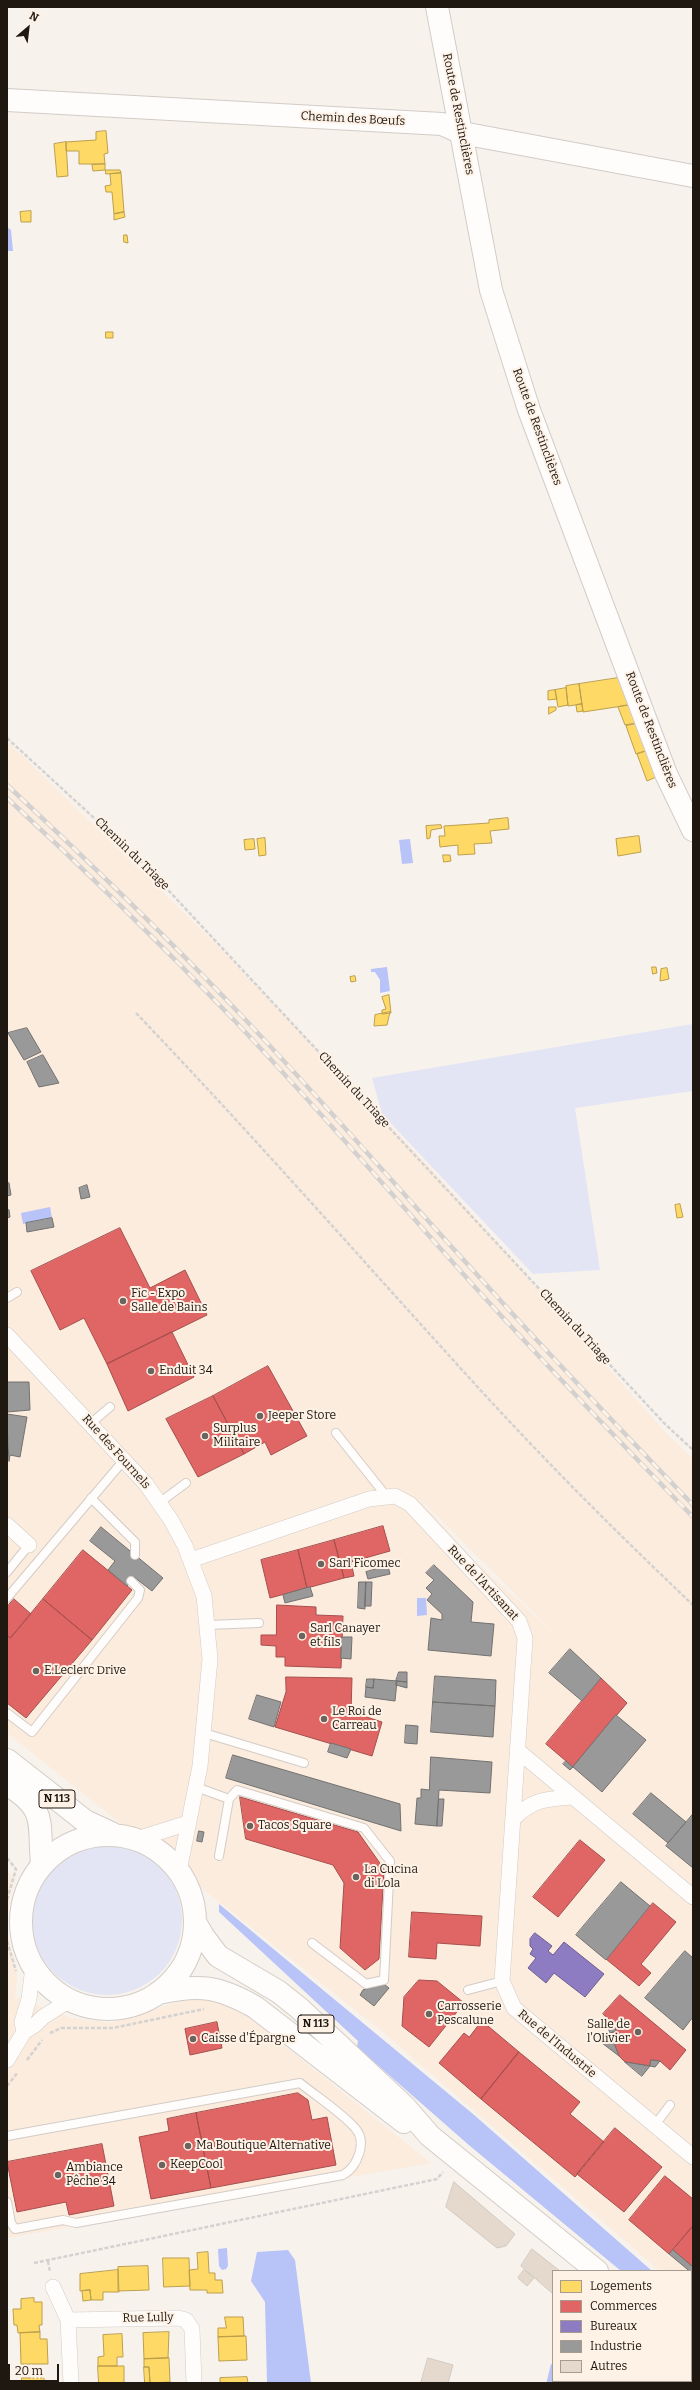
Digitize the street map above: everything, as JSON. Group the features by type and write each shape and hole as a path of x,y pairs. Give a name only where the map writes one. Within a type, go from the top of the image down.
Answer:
{"main road":[{"name":"Route de Restinclières","path":"437,7 462,133 490,290 529,410 666,774 693,830"},
{"name":"Chemin des Bœufs","path":"7,100 442,124 462,133 693,176"},
{"name":"N 113","path":"7,1760 85,1821 111,1833"},
{"name":"N 113","path":"7,1784 36,1808 40,1823 42,1864"},
{"path":"111,1833 137,1839 161,1852 179,1871 191,1896 195,1922 191,1950 185,1962 169,1984 158,1993 130,2006 115,2009 84,2006 70,2000 43,1981 33,1967 22,1939 20,1914 24,1896 31,1879 42,1864 66,1845 80,1839 111,1833"},
{"name":"N 113","path":"195,1922 203,1936 218,1956 279,1992 298,2008 404,2106 430,2136"},
{"name":"N 113","path":"158,1993 182,1988 202,1988 233,1994 255,2007 395,2116 430,2136 596,2270"}],"street":[{"name":"Rue des Fournels","path":"7,1334 146,1484 171,1520 191,1560 204,1596 210,1659 204,1733 196,1787 179,1871"},
{"name":"Rue de l'Artisanat","path":"191,1560 369,1499 395,1496 410,1504 519,1621 525,1638 517,1750"},
{"path":"7,1525 29,1545"},
{"path":"517,1750 693,1898"},
{"name":"Rue de l'Industrie","path":"517,1750 502,1981 514,2008 693,2156"},
{"path":"513,1819 531,1803 548,1799 573,1797"},
{"path":"137,1839 155,1835 188,1823"},
{"path":"24,2032 22,2022 29,2000 33,1967"},
{"path":"7,2060 24,2032 36,2025 43,2017 70,2000"},
{"path":"53,2288 68,2320 71,2383"},
{"name":"Rue Lully","path":"68,2320 178,2318 186,2320 192,2328 194,2383"}],"lane":[{"path":"7,1298 17,1292"},
{"path":"90,1424 110,1407"},
{"path":"336,1433 387,1497"},
{"path":"7,1598 124,1460"},
{"path":"159,1504 186,1483"},
{"path":"91,1498 135,1542 136,1555"},
{"path":"7,1572 29,1545"},
{"path":"7,1713 32,1732 138,1598 140,1590 132,1580"},
{"path":"207,1625 259,1623"},
{"path":"204,1733 304,1763"},
{"path":"196,1787 229,1799"},
{"path":"219,1856 229,1799 237,1790 364,1828 390,1861 384,1980 366,1984 312,1943"},
{"path":"468,1990 502,1981"},
{"path":"7,2136 300,2083 356,2128 360,2140 359,2157 351,2170 343,2175 76,2223 63,2220 15,2229 11,2223 7,2202"},
{"path":"655,2125 670,2105"}],"path":[{"name":"Chemin du Triage","path":"7,738 143,863 664,1423 693,1450"},
{"path":"136,1013 225,1106 465,1374 613,1528 693,1605"},
{"path":"7,1858 16,1869 7,1900"},
{"path":"34,2263 437,2179 456,2157"}],"shaded area":[{"path":"7,741 212,940 436,1174 666,1433 693,1459 693,2300 692,2270 659,2270 384,2033 7,1733","holes":["420,1500 421,1500 559,1638 474,1560"]},
{"path":"693,1024 693,1091 575,1108 600,1270 533,1274 382,1114 372,1078"},
{"path":"100,1845 114,1845 129,1848 142,1854 155,1862 165,1872 179,1898 182,1920 181,1935 176,1949 165,1968 155,1978 129,1992 114,1995 100,1995 85,1992 72,1986 59,1978 49,1968 35,1942 32,1927 32,1913 35,1898 41,1885 49,1872 59,1862 85,1848"},
{"path":"7,1870 13,1877 7,1920"},
{"path":"7,1930 17,1975 15,1997 72,2018 111,2023 200,1995 242,2012 431,2163 7,2238"}],"water":[{"path":"7,227 11,230 13,251 7,251"},
{"path":"410,839 413,863 402,864 399,840"},
{"path":"387,967 390,991 380,993 380,980 375,972 371,972 371,969"},
{"path":"50,1207 52,1218 23,1224 21,1213"},
{"path":"417,1598 426,1598 427,1615 417,1616"},
{"path":"219,1904 473,2114 651,2270 620,2270 470,2146 357,2047 358,2041 219,1912"},
{"path":"227,2248 228,2266 226,2269 222,2270 219,2266 218,2249"},
{"path":"288,2250 295,2260 311,2383 267,2383 265,2302 251,2281 257,2252"}],"building: Logements":[{"path":"106,131 108,153 104,154 105,164 79,164 79,151 66,151 66,142 96,140 96,132"},
{"path":"66,142 68,176 57,177 54,144"},
{"path":"105,164 105,170 93,171 92,165"},
{"path":"106,170 120,170 121,173 106,174"},
{"path":"121,173 124,212 114,214 112,192 106,192 105,186 111,185 110,174"},
{"path":"31,211 31,222 21,222 20,212"},
{"path":"124,212 125,217 114,220 114,214"},
{"path":"124,235 127,235 128,243 124,242"},
{"path":"106,332 113,332 113,338 106,338"},
{"path":"618,678 629,705 583,712 579,684"},
{"path":"579,684 582,704 568,706 566,686"},
{"path":"566,688 568,705 558,707 555,690"},
{"path":"555,690 557,699 548,700 548,691"},
{"path":"582,704 583,711 577,712 576,705"},
{"path":"629,705 636,723 625,725 618,707"},
{"path":"549,707 556,707 556,710 549,714"},
{"path":"636,724 646,751 636,754 626,726"},
{"path":"646,751 656,777 647,781 637,754"},
{"path":"508,818 509,829 490,831 492,843 474,844 475,854 458,855 458,845 440,847 439,836 445,836 444,826 489,823 489,820"},
{"path":"441,825 442,828 431,830 430,838 427,839 426,826"},
{"path":"639,836 641,852 618,856 616,839"},
{"path":"265,838 266,855 259,856 257,839"},
{"path":"254,839 255,849 245,850 244,840"},
{"path":"443,855 450,855 451,861 444,862"},
{"path":"652,967 656,967 657,973 653,974"},
{"path":"667,968 669,979 660,981 661,969"},
{"path":"355,976 356,981 351,982 350,977"},
{"path":"389,995 391,1013 382,1014 382,1010 386,1009 382,997"},
{"path":"390,1012 387,1025 374,1026 375,1015"},
{"path":"680,1204 683,1217 677,1218 675,1205"},
{"path":"208,2252 209,2273 215,2273 215,2280 222,2280 223,2293 207,2293 207,2290 190,2290 189,2270 198,2269 197,2253"},
{"path":"163,2258 189,2258 190,2286 164,2287"},
{"path":"148,2266 149,2290 118,2291 118,2267"},
{"path":"118,2270 119,2292 103,2292 103,2300 91,2300 90,2290 80,2291 80,2274"},
{"path":"90,2290 91,2300 83,2301 82,2291"},
{"path":"34,2298 34,2302 42,2302 42,2325 39,2325 40,2332 18,2333 17,2325 14,2325 13,2309 21,2309 21,2299"},
{"path":"225,2317 243,2317 244,2336 218,2337 218,2328 226,2328"},
{"path":"40,2332 40,2339 47,2339 48,2364 21,2364 20,2333"},
{"path":"169,2332 168,2358 144,2359 143,2333"},
{"path":"122,2334 123,2357 117,2357 117,2366 98,2366 98,2357 104,2356 103,2335"},
{"path":"246,2336 247,2360 219,2361 218,2337"},
{"path":"169,2358 170,2382 150,2383 149,2367 144,2367 144,2359"},
{"path":"98,2366 124,2366 124,2383 99,2383"},
{"path":"144,2367 149,2367 150,2383 145,2383"},
{"path":"247,2377 248,2383 220,2383 220,2378"},
{"path":"22,2378 44,2378 44,2383 22,2383"},
{"path":"574,2382 596,2382 596,2383"},
{"path":"596,2382 613,2382 613,2383"}],"building: Commerces":[{"name":"Fic - Expo Salle de Bains","path":"120,1228 150,1288 185,1270 207,1315 107,1364 84,1318 60,1330 31,1271"},
{"name":"Enduit 34","path":"172,1332 194,1377 128,1411 107,1364"},
{"name":"Jeeper Store","path":"268,1366 307,1436 271,1455 265,1442 244,1454 213,1396"},
{"name":"Surplus Militaire","path":"213,1396 244,1454 198,1477 166,1419"},
{"path":"383,1526 390,1551 351,1562 354,1576 344,1578 334,1540"},
{"name":"Sarl Ficomec","path":"334,1540 344,1578 307,1588 298,1550"},
{"path":"83,1550 132,1590 92,1640 43,1599"},
{"path":"298,1550 307,1588 270,1598 261,1560"},
{"path":"14,1599 31,1614 10,1638 7,1635 7,1607"},
{"name":"E.Leclerc Drive","path":"43,1599 92,1640 26,1718 7,1703 7,1635 10,1638"},
{"name":"Sarl Canayer et fils","path":"277,1605 316,1607 316,1615 343,1616 341,1668 285,1666 285,1657 276,1657 276,1646 261,1645 261,1635 276,1635"},
{"name":"Le Roi de Carreau","path":"286,1677 352,1678 351,1712 382,1722 372,1756 275,1727 286,1692"},
{"path":"601,1678 627,1703 573,1767 546,1744"},
{"path":"240,1797 358,1832 384,1869 379,1959 365,1970 340,1948 344,1883 333,1865 246,1839"},
{"path":"580,1840 605,1860 558,1917 533,1897"},
{"path":"653,1903 676,1922 641,1964 651,1973 639,1986 606,1959"},
{"path":"412,1912 482,1916 480,1946 437,1943 436,1959 409,1957"},
{"name":"Carrosserie Pescalune","path":"419,1980 437,1981 464,2003 429,2047 402,2026 404,1997"},
{"name":"Salle de l'Olivier","path":"620,1995 686,2050 670,2070 660,2061 651,2060 650,2066 625,2062 619,2056 610,2033 616,2031 613,2023 603,2014"},
{"path":"482,2021 519,2052 481,2099 439,2063 464,2033 469,2037"},
{"path":"217,2022 222,2048 190,2055 185,2029"},
{"path":"519,2052 580,2102 570,2114 604,2142 575,2177 481,2099"},
{"path":"298,2093 308,2100 312,2120 327,2117 336,2165 211,2188 196,2113"},
{"path":"196,2113 211,2188 151,2199 139,2137 169,2131 167,2119"},
{"path":"615,2128 662,2167 624,2212 577,2174"},
{"path":"102,2144 114,2206 69,2215 66,2202 17,2212 7,2162"},
{"path":"665,2176 693,2199 693,2226 669,2254 629,2220"},
{"path":"693,2226 693,2267 673,2250"}],"building: Bureaux":[{"path":"535,1933 552,1946 548,1951 553,1955 564,1942 604,1974 585,1997 554,1973 546,1983 528,1968 536,1958 530,1954 533,1949 530,1946 530,1939"}],"building: Industrie":[{"path":"27,1028 41,1052 24,1060 8,1033"},
{"path":"43,1055 59,1083 39,1087 27,1062"},
{"path":"9,1183 11,1195 7,1196 7,1184"},
{"path":"87,1185 90,1197 81,1199 79,1188"},
{"path":"9,1210 10,1217 7,1218 7,1211"},
{"path":"52,1218 54,1227 27,1232 26,1223"},
{"path":"7,1382 29,1382 30,1410 7,1412"},
{"path":"7,1414 27,1417 20,1457 10,1455 9,1461"},
{"path":"101,1527 163,1578 152,1591 134,1577 127,1586 108,1570 115,1561 90,1541"},
{"path":"434,1565 473,1602 471,1622 494,1624 491,1656 428,1650 431,1618 442,1620 442,1614 427,1600 432,1594 426,1588 434,1580 426,1573"},
{"path":"388,1566 390,1574 368,1579 366,1572"},
{"path":"359,1582 366,1582 365,1609 358,1608"},
{"path":"366,1582 372,1582 371,1606 365,1606"},
{"path":"310,1587 313,1596 285,1603 283,1595"},
{"path":"342,1637 352,1637 351,1659 341,1658"},
{"path":"570,1649 601,1678 582,1701 549,1673"},
{"path":"399,1672 407,1672 407,1682 396,1681"},
{"path":"435,1676 496,1680 495,1706 433,1702"},
{"path":"367,1679 374,1679 373,1688 366,1687"},
{"path":"374,1679 397,1681 395,1701 365,1697 366,1687 373,1688"},
{"path":"397,1681 407,1682 407,1688 396,1685"},
{"path":"257,1695 281,1702 274,1727 249,1719"},
{"path":"433,1702 495,1706 493,1737 431,1732"},
{"path":"616,1715 646,1740 602,1792 573,1767"},
{"path":"406,1725 418,1726 417,1744 405,1743"},
{"path":"331,1743 351,1749 347,1758 328,1752"},
{"path":"233,1755 400,1804 401,1831 226,1778"},
{"path":"431,1757 492,1762 490,1793 439,1790 437,1826 415,1824 417,1798 421,1798 421,1789 429,1790"},
{"path":"566,1761 573,1767 570,1770 563,1764"},
{"path":"651,1793 686,1822 668,1843 633,1814"},
{"path":"439,1799 444,1799 442,1826 437,1826"},
{"path":"693,1814 693,1868 666,1846"},
{"path":"199,1831 204,1832 202,1842 197,1841"},
{"path":"621,1882 650,1906 606,1960 576,1935"},
{"path":"685,1951 693,1958 693,2017 683,2030 645,1998"},
{"path":"385,1985 389,1988 374,2006 360,1995 363,1990"},
{"path":"613,2023 616,2031 610,2033 608,2028"},
{"path":"610,2033 619,2056 602,2043"},
{"path":"651,2060 660,2061 655,2067 650,2066"},
{"path":"625,2062 650,2066 642,2076"},
{"path":"673,2250 693,2267 693,2274 692,2270 688,2270 669,2254"}],"building: Autres":[{"path":"454,2182 515,2234 506,2246 497,2248 446,2207"},
{"path":"532,2249 559,2270 552,2270 552,2293 521,2266"},
{"path":"524,2270 534,2278 527,2286 518,2278"},
{"path":"428,2358 453,2365 448,2383 421,2383"}],"waterway":[{"path":"549,2383 552,2370"}],"railway":[{"path":"7,785 124,897 239,1013 533,1336 693,1505"},
{"path":"7,798 121,906 232,1018 324,1117 500,1315 693,1517"}],"place":[{"name":"Fic - Expo Salle de Bains","path":"123,1301"},
{"name":"Enduit 34","path":"151,1371"},
{"name":"Jeeper Store","path":"260,1416"},
{"name":"Surplus Militaire","path":"205,1436"},
{"name":"Sarl Ficomec","path":"321,1564"},
{"name":"Sarl Canayer et fils","path":"302,1636"},
{"name":"E.Leclerc Drive","path":"36,1671"},
{"name":"Le Roi de Carreau","path":"324,1719"},
{"name":"Tacos Square","path":"250,1826"},
{"name":"La Cucina di Lola","path":"356,1877"},
{"name":"Carrosserie Pescalune","path":"429,2014"},
{"name":"Salle de l'Olivier","path":"638,2032"},
{"name":"Caisse d'Épargne","path":"193,2039"},
{"name":"Ma Boutique Alternative","path":"188,2146"},
{"name":"KeepCool","path":"162,2165"},
{"name":"Ambiance Pêche 34","path":"58,2175"}]}
